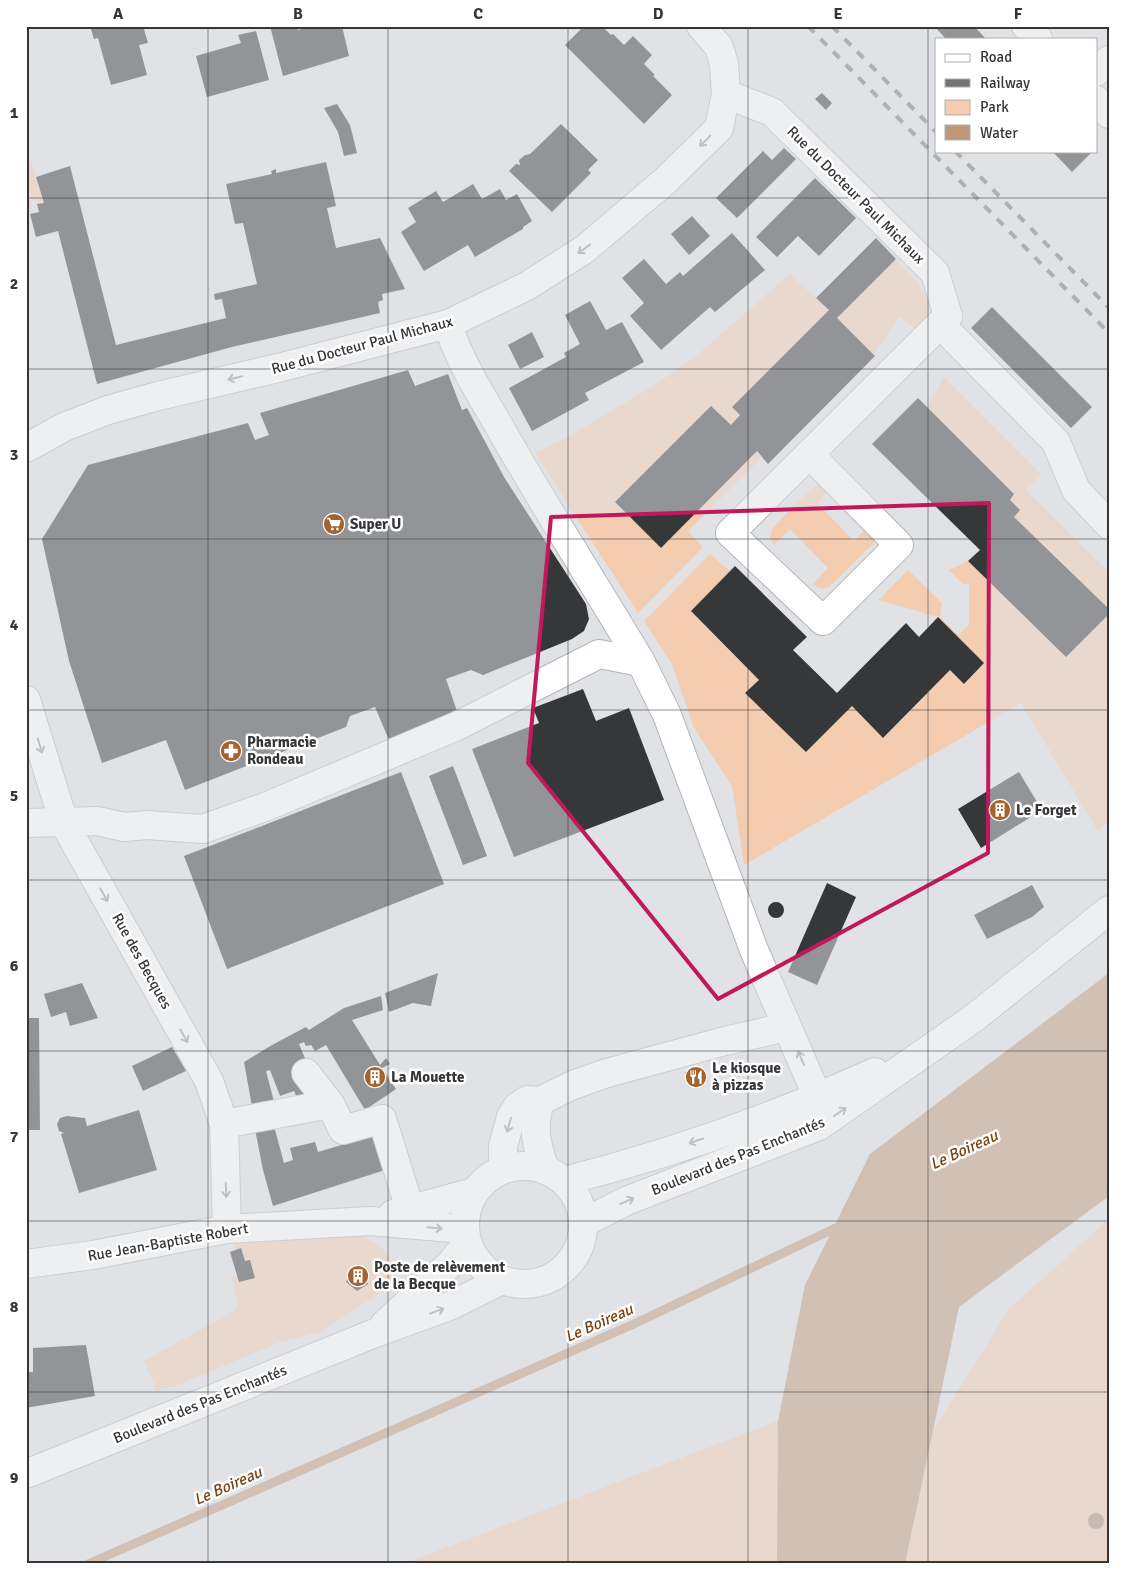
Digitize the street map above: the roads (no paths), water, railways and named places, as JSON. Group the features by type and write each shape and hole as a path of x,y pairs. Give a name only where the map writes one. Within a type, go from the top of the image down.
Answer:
{"street":[{"name":"Rue du Docteur Paul Michaux","path":"26,448 64,426 108,410 448,324 527,286 585,249 665,181 718,128 726,94 724,64 719,48 701,26"},
{"path":"1026,26 1037,38"},
{"path":"1098,70 1109,60"},
{"name":"Rue du Docteur Paul Michaux","path":"726,94 772,112 935,274 948,316 940,324"},
{"path":"1098,102 1109,114"},
{"path":"448,324 460,357 519,462 641,662 667,715 754,950 818,1098 804,1119 718,1152 699,1172"},
{"path":"809,454 899,545 823,621 730,533 809,454 940,324 1056,442 1076,490 1109,525"},
{"path":"26,824 97,822 124,827 147,825 203,829 265,808 448,730 599,654 641,662"},
{"name":"Rue des Becques","path":"26,700 64,823 209,1081 224,1124 227,1228"},
{"name":"Boulevard des Pas Enchantés","path":"583,1223 626,1201 819,1126 974,1018 1109,910"},
{"path":"503,1169 503,1146 511,1117 517,1107 528,1100 540,1101 573,1085 607,1073 773,1030 785,1021"},
{"name":"Boulevard des Pas Enchantés","path":"375,1333 451,1263 466,1236 466,1210 474,1192 490,1176 503,1169 528,1166 555,1175 663,1153 818,1098 936,1044"},
{"path":"306,1073 330,1104 343,1130 382,1119 410,1209"},
{"path":"466,1236 471,1251 480,1265 487,1271 502,1280 523,1284 533,1283 553,1276 570,1262 576,1254 580,1244 583,1223 581,1208 578,1200 555,1175 534,1132 535,1118 540,1101"},
{"path":"224,1124 330,1104"},
{"name":"Rue Jean-Baptiste Robert","path":"370,1221 474,1192"},
{"name":"Rue Jean-Baptiste Robert","path":"26,1264 93,1255 227,1228 370,1221 466,1236"},
{"name":"Boulevard des Pas Enchantés","path":"26,1474 375,1333 452,1306 502,1280"}],"water":[{"path":"1109,973 1109,1196 959,1307 905,1564 777,1564 778,1421 805,1285 870,1154"}],"waterway":[{"name":"Le Boireau","path":"88,1564 636,1323 844,1224"}],"railway":[{"path":"808,26 1109,333"},
{"path":"832,26 935,131"},
{"path":"956,152 1109,308"}],"place":[{"name":"Super U","path":"334,524"},
{"name":"Pharmacie Rondeau","path":"231,751"},
{"name":"Le Forget","path":"1000,810"},
{"name":"La Mouette","path":"375,1077"},
{"name":"Le kiosque à pizzas","path":"696,1077"},
{"name":"Poste de relèvement de la Becque","path":"358,1276"}]}
